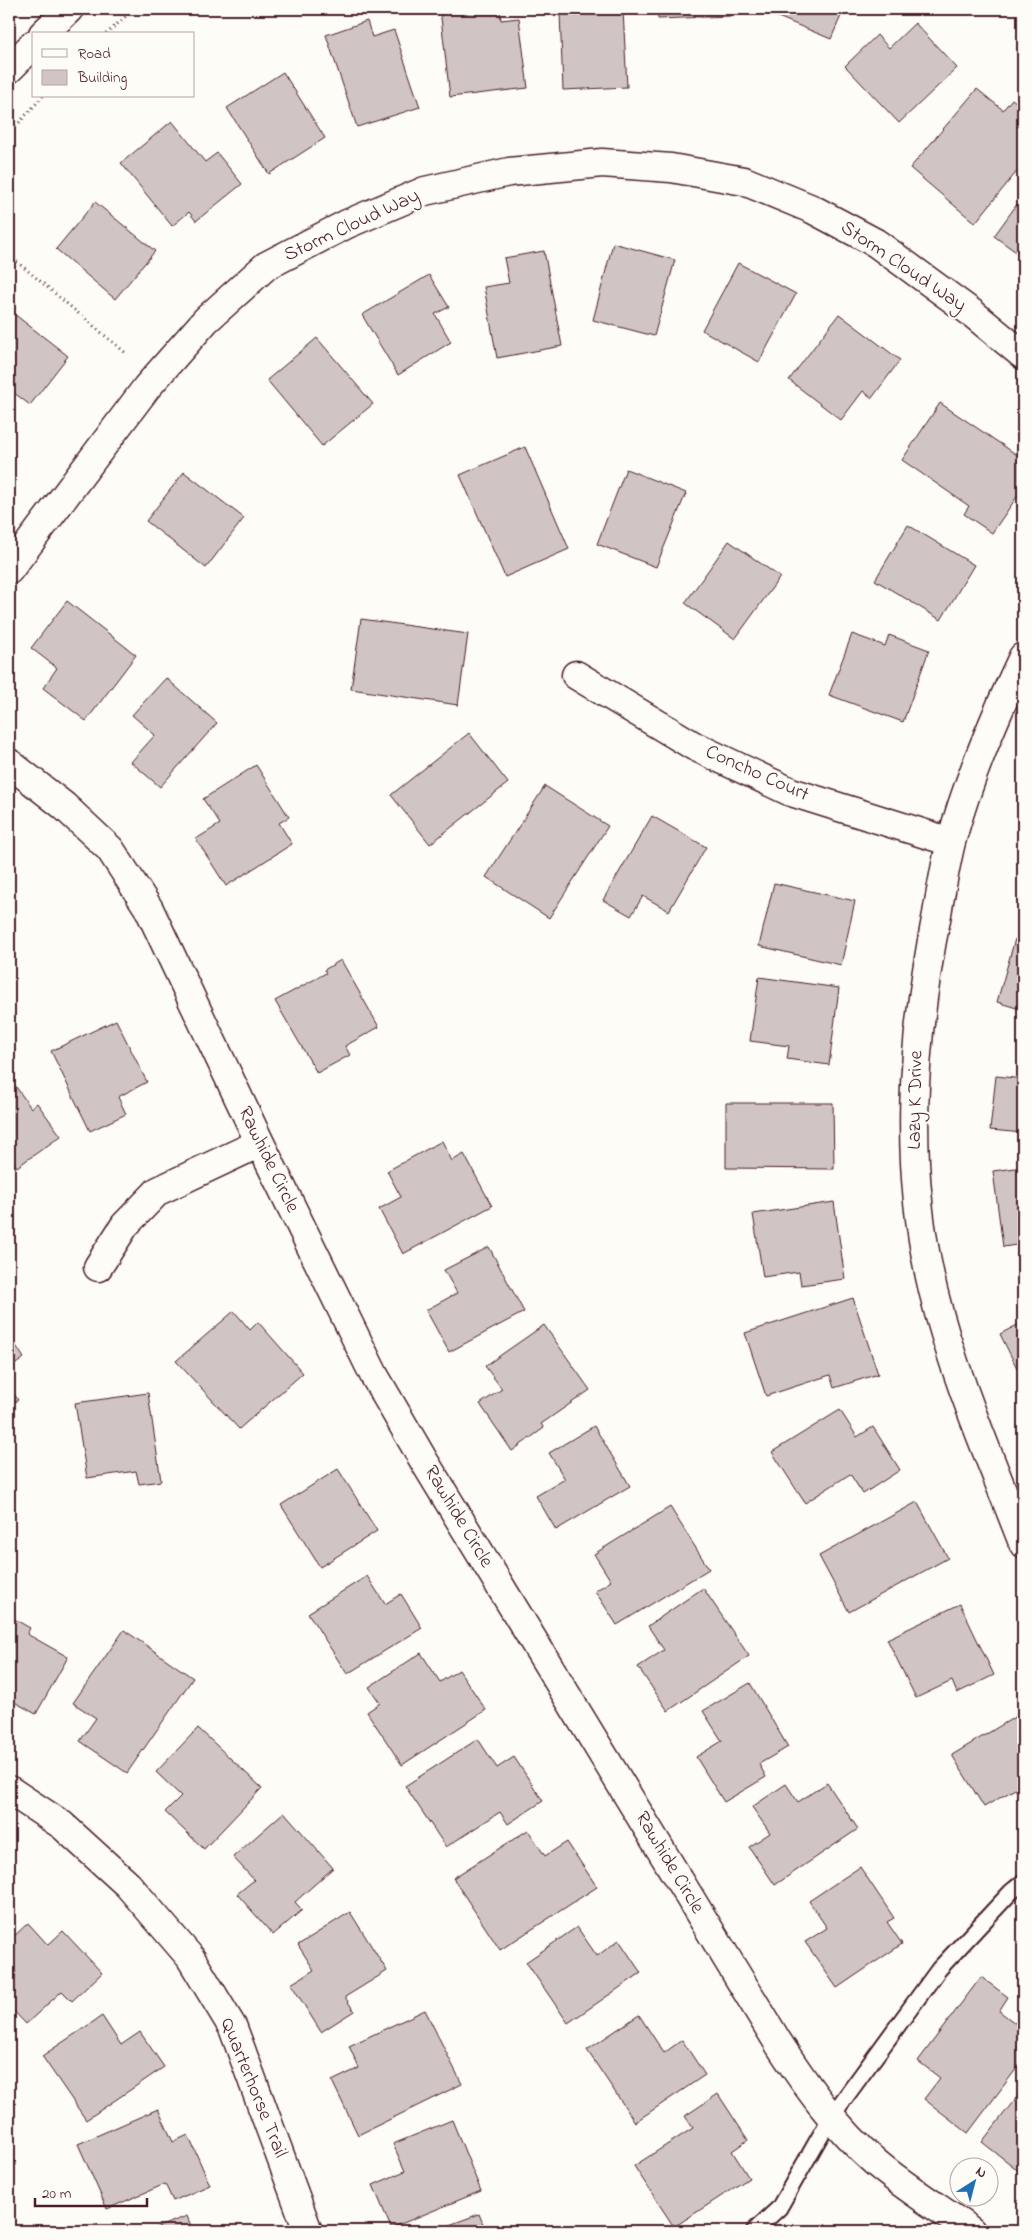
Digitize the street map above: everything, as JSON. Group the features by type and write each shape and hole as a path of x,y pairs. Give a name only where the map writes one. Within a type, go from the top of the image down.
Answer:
{"street":[{"path":"46,32 69,9"},
{"path":"9,69 32,46"},
{"name":"Storm Cloud Way","path":"9,570 154,380 206,320 266,266 347,224 425,192 509,172 602,163 670,168 744,181 812,209 876,243 972,313 1023,355"},
{"name":"Lazy K Drive","path":"1023,657 982,751 951,842 927,963 918,1032 913,1098 913,1145 924,1245 934,1291 965,1392 1023,1543"},
{"name":"Concho Court","path":"576,675 694,746 791,792 951,842"},
{"name":"Rawhide Circle","path":"9,763 64,806 110,849 149,909 260,1143 374,1375 424,1461 779,2044 813,2095 875,2162 971,2231"},
{"path":"98,1267 125,1225 158,1192 260,1143"},
{"name":"Quarterhorse Trail","path":"9,1790 62,1825 128,1885 190,1957 234,2028 308,2231"}],"lane":[{"path":"754,2231 779,2208 831,2116 939,1969 1011,1892 1023,1882"}],"path":[{"path":"108,32 134,9"},
{"path":"9,134 41,98"},
{"path":"9,255 127,354"}],"building":[{"path":"440,9 500,9 501,20 519,18 528,88 450,97"},
{"path":"657,9 730,9 730,16 658,19"},
{"path":"759,9 844,9 831,39"},
{"path":"623,10 627,87 563,90 560,13"},
{"path":"367,21 372,37 394,30 420,107 357,127 326,35"},
{"path":"915,23 957,68 899,123 845,66 877,35 889,48"},
{"path":"283,72 325,138 269,174 227,108"},
{"path":"977,89 1003,110 1012,99 1023,108 1023,164 975,223 910,168"},
{"path":"172,121 205,162 217,153 242,184 196,221 189,212 172,226 121,163"},
{"path":"1023,196 1023,257 994,236"},
{"path":"95,202 155,251 115,299 56,249"},
{"path":"613,243 675,260 654,336 593,320"},
{"path":"544,251 562,346 497,358 484,287 509,283 504,258"},
{"path":"738,263 796,294 759,362 702,330"},
{"path":"429,275 449,307 435,314 451,342 398,375 362,315"},
{"path":"9,310 68,356 30,405 9,389"},
{"path":"839,314 900,360 872,398 863,391 841,420 789,380"},
{"path":"317,338 373,404 322,446 267,380"},
{"path":"940,403 1023,459 1023,488 992,533 964,514 969,506 902,460"},
{"path":"525,447 569,549 505,577 460,475"},
{"path":"626,469 686,493 656,567 597,544"},
{"path":"184,472 244,518 206,568 146,521"},
{"path":"908,525 974,565 941,620 875,580"},
{"path":"729,541 780,577 735,639 685,603"},
{"path":"67,601 136,655 86,721 43,688 57,668 31,648"},
{"path":"361,619 468,634 458,705 351,689"},
{"path":"852,634 885,646 889,635 929,650 903,722 829,695"},
{"path":"166,678 217,723 160,787 131,762 155,735 132,715"},
{"path":"469,733 508,783 430,844 391,795"},
{"path":"256,765 289,817 279,823 292,844 226,886 196,839 220,824 203,799"},
{"path":"545,786 608,826 549,918 486,877"},
{"path":"652,816 706,847 669,911 643,896 631,916 603,900"},
{"path":"774,883 855,901 841,965 759,946"},
{"path":"1015,939 1023,942 1023,1010 997,1002"},
{"path":"341,960 379,1027 345,1046 350,1055 317,1073 275,1001 326,973 324,970"},
{"path":"759,977 839,988 829,1065 787,1059 789,1046 750,1041"},
{"path":"116,1020 147,1082 118,1097 126,1114 90,1131 51,1051"},
{"path":"996,1076 1023,1079 1023,1133 990,1130"},
{"path":"9,1077 31,1108 37,1103 61,1136 17,1167 9,1156"},
{"path":"726,1103 833,1103 834,1169 726,1168"},
{"path":"442,1141 452,1161 464,1154 492,1206 403,1254 379,1209 401,1197 387,1171"},
{"path":"1023,1167 1023,1244 1003,1247 993,1171"},
{"path":"834,1202 845,1279 801,1285 799,1272 763,1277 753,1214"},
{"path":"489,1247 524,1312 449,1352 426,1310 457,1293 444,1270"},
{"path":"853,1298 878,1374 834,1388 830,1375 766,1396 745,1333"},
{"path":"234,1311 250,1330 258,1322 303,1373 239,1429 176,1361"},
{"path":"1023,1322 1023,1380 1000,1334"},
{"path":"544,1325 590,1390 541,1424 544,1428 512,1451 480,1404 502,1389 485,1366"},
{"path":"9,1335 24,1358 9,1369"},
{"path":"9,1386 18,1400 9,1406"},
{"path":"148,1393 161,1481 139,1484 136,1471 87,1478 75,1403"},
{"path":"840,1410 857,1437 873,1427 900,1470 863,1494 850,1474 805,1503 772,1452"},
{"path":"594,1426 630,1486 556,1530 536,1496 565,1479 549,1453"},
{"path":"338,1469 377,1531 320,1567 281,1505"},
{"path":"917,1502 948,1558 849,1612 819,1556"},
{"path":"670,1507 709,1569 617,1625 595,1591 611,1581 594,1554"},
{"path":"367,1576 385,1604 401,1594 422,1628 347,1674 308,1613"},
{"path":"703,1588 749,1656 668,1711 638,1667 664,1650 648,1626"},
{"path":"960,1604 994,1675 957,1693 952,1681 916,1698 887,1639"},
{"path":"9,1616 30,1628 27,1634 68,1657 36,1714 9,1699"},
{"path":"124,1630 193,1678 127,1773 80,1741 96,1718 73,1703"},
{"path":"421,1653 440,1682 459,1670 486,1710 402,1765 367,1712 380,1703 369,1687"},
{"path":"750,1683 788,1747 759,1764 766,1777 724,1802 696,1757 722,1741 703,1711"},
{"path":"1018,1715 1023,1723 1023,1799 1015,1789 984,1807 952,1755"},
{"path":"198,1728 262,1788 204,1849 165,1812 181,1796 156,1772"},
{"path":"478,1739 497,1768 514,1757 543,1801 508,1824 500,1812 446,1847 405,1786"},
{"path":"827,1783 858,1829 775,1885 749,1847 770,1833 752,1807 786,1784 798,1802"},
{"path":"284,1812 333,1868 295,1902 302,1910 273,1935 237,1894 254,1880 233,1857"},
{"path":"528,1830 545,1856 567,1842 597,1887 500,1950 453,1878"},
{"path":"860,1867 894,1918 887,1922 902,1944 837,1988 805,1942 827,1928 809,1901"},
{"path":"350,1912 387,1971 345,1997 354,2011 321,2032 291,1984 314,1970 298,1945"},
{"path":"28,1923 48,1945 63,1931 102,1973 72,2001 62,1991 26,2024 9,2006 9,1941"},
{"path":"577,1927 597,1956 619,1940 641,1973 568,2023 526,1962"},
{"path":"981,1977 1008,1997 999,2011 1023,2029 1023,2060 968,2133 924,2099 940,2078 918,2061"},
{"path":"425,2010 462,2084 358,2135 332,2081 359,2068 349,2046"},
{"path":"639,2015 664,2053 682,2040 705,2075 635,2122 587,2050"},
{"path":"102,2016 121,2045 140,2032 164,2067 86,2120 42,2056"},
{"path":"1023,2089 1023,2174 982,2142"},
{"path":"718,2094 748,2140 732,2151 749,2178 674,2227 634,2166 693,2128 685,2116"},
{"path":"158,2109 173,2142 188,2135 210,2185 173,2201 165,2184 107,2209 78,2144"},
{"path":"452,2120 481,2191 391,2228 373,2185 405,2171 393,2144"},
{"path":"479,2214 486,2231 433,2231"},
{"path":"187,2216 193,2231 148,2231"}]}
